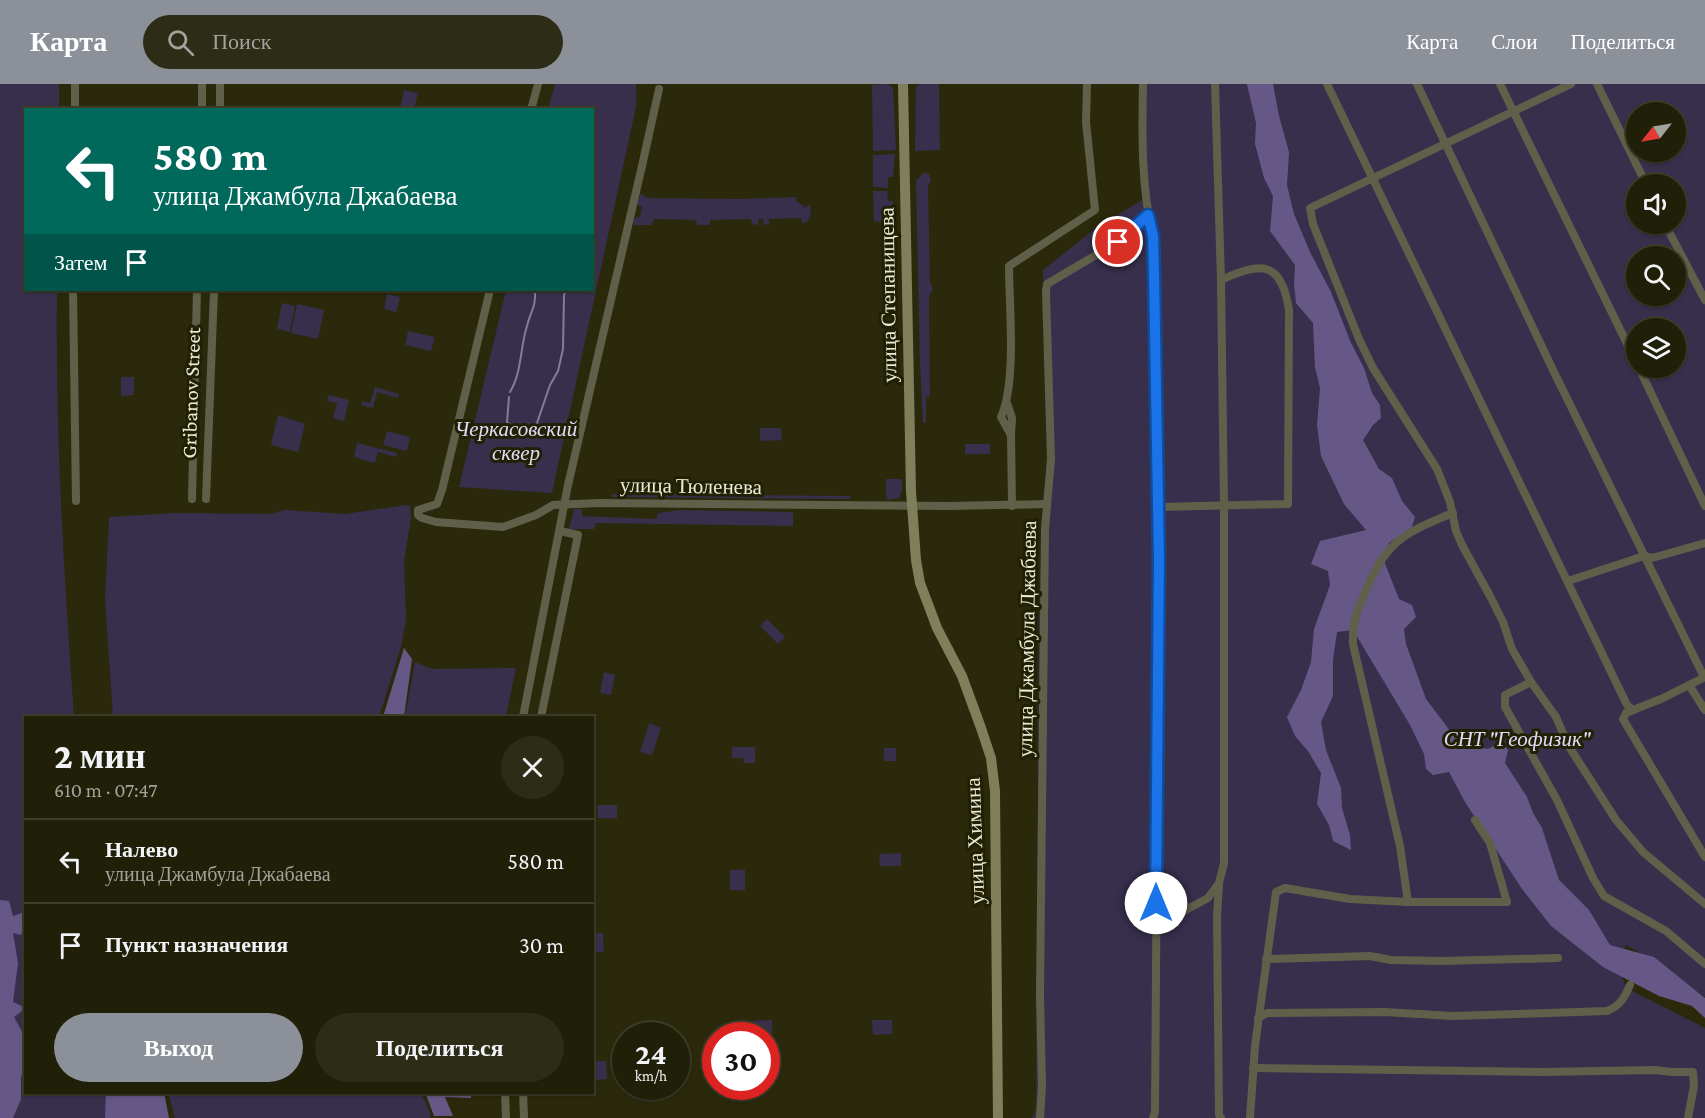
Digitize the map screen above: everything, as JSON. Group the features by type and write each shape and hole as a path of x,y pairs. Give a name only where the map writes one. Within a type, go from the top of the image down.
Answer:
{"street":[{"path":"75,84 75,108"},
{"path":"202,84 202,108"},
{"path":"220,84 220,108"},
{"path":"532,108 538,84"},
{"name":"улица Степанищева","path":"903,84 913,506"},
{"path":"1012,506 1011,435 1001,417 1007,403 1009,383 1008,266 1095,210 1086,122 1087,84"},
{"path":"1143,84 1144,171 1154,247 1158,507 1155,1112 1153,1118"},
{"path":"1215,84 1221,280 1224,506 1224,862 1219,883 1217,916 1219,1115 1221,1118"},
{"path":"1327,84 1627,705 1633,710"},
{"path":"1417,84 1644,556 1705,677 1626,713 1623,719 1705,857"},
{"path":"1500,84 1626,342"},
{"path":"1571,84 1310,208 1313,224 1359,339 1373,368 1437,469 1453,513 1456,531 1503,622 1512,649 1531,682 1556,717 1568,745 1616,820 1643,852 1705,904"},
{"path":"1597,84 1641,174"},
{"path":"523,716 564,504 659,88"},
{"name":"улица Джамбула Джабаева","path":"1040,1118 1045,529 1051,459 1047,284 1118,242 1148,215"},
{"path":"1670,234 1705,300"},
{"path":"1158,507 1288,504 1289,310 1285,288 1275,273 1262,267 1221,280"},
{"path":"73,291 76,501"},
{"name":"Gribanov Street","path":"192,499 197,291"},
{"name":"Gribanov Street","path":"206,499 214,291"},
{"name":"улица Тюленева","path":"490,291 442,490 437,504 418,510 420,517 436,522 503,527 536,515 553,505 564,504 913,506 1047,504"},
{"path":"1644,378 1705,506"},
{"name":"улица Химина","path":"913,506 916,560 920,583 938,628 962,676 991,758 995,792 998,1118"},
{"path":"1408,902 1400,846 1352,632 1354,619 1373,571 1390,546 1419,527 1453,513"},
{"path":"541,716 578,535 560,531"},
{"path":"1568,581 1644,556 1652,558 1705,543"},
{"path":"1531,682 1505,695 1505,707 1557,800 1593,878 1604,896 1666,931 1705,964"},
{"path":"1689,685 1705,710"},
{"path":"1250,1118 1258,1018 1275,892 1285,888 1350,899 1508,903 1490,843 1475,820"},
{"path":"1156,926 1208,898 1219,883"},
{"path":"1266,959 1370,957 1390,960 1442,961 1558,958"},
{"path":"1258,1018 1267,1013 1385,1012 1453,1016 1607,1011 1624,999 1630,985"},
{"path":"1253,1068 1693,1072 1694,1086 1688,1118"},
{"path":"506,1094 506,1118"},
{"path":"523,1094 524,1118"}],"green space":[{"path":"0,84 59,84 59,108 24,108 24,291 57,291 59,450 74,716 24,716 24,1094 125,1094 130,1118 0,1118"},
{"name":"Черкасовский сквер","path":"555,84 636,84 636,107 552,493 459,487 506,291 594,291 594,108 548,108"},
{"path":"887,84 893,88 896,150 873,151 872,85"},
{"path":"920,84 939,84 940,150 915,151 916,87"},
{"name":"СНТ \"Геофизик\"","path":"1146,84 1705,84 1705,997 1626,945 1617,962 1626,988 1705,1028 1705,1118 1032,1118 1036,1109 1039,623 1047,461 1043,270 1097,227 1146,198"},
{"path":"404,90 418,93 414,108 400,108"},
{"path":"895,154 893,177 888,177 888,188 873,187 873,155"},
{"path":"924,172 929,174 931,180 928,186 930,282 933,289 929,296 930,396 926,397 926,423 923,423 920,365 916,181"},
{"path":"873,191 887,191 888,201 893,201 897,240 896,255 892,258 886,258 882,254 882,223 874,221"},
{"path":"641,194 648,198 797,197 795,200 806,208 809,204 811,211 807,222 802,223 801,218 769,219 769,224 764,225 763,219 758,219 758,225 752,224 751,219 710,220 710,225 697,225 696,220 654,219 652,225 634,225 633,221 636,217 640,217 642,207 636,204"},
{"path":"387,294 400,297 396,312 384,309"},
{"path":"282,303 295,306 290,332 277,329"},
{"path":"297,304 324,310 318,339 291,333"},
{"path":"408,331 435,337 431,351 405,345"},
{"path":"121,377 134,377 134,395 121,396"},
{"path":"375,387 399,394 398,398 377,392 373,408 361,405 362,401 370,403"},
{"path":"329,395 349,400 344,421 333,418 337,403 327,401"},
{"path":"278,415 305,424 298,452 271,445"},
{"path":"760,428 781,428 782,440 760,441"},
{"path":"387,431 410,437 407,451 383,445"},
{"path":"357,443 397,453 396,457 378,452 375,463 354,457"},
{"path":"965,444 990,444 990,454 965,454"},
{"path":"886,479 902,479 902,491 899,498 888,500"},
{"path":"612,494 850,496 850,499 612,497"},
{"path":"410,506 411,518 404,561 406,619 401,647 379,716 113,716 105,600 109,517 175,513 270,514 285,510 345,514"},
{"path":"574,509 582,509 582,516 656,519 658,513 680,510 793,512 793,526 596,523 594,529 569,529"},
{"path":"767,619 785,637 778,644 760,626"},
{"path":"415,662 432,669 516,668 506,716 405,716"},
{"path":"604,672 615,675 611,695 600,693"},
{"path":"649,723 661,728 652,755 640,752"},
{"path":"732,747 755,747 755,763 744,763 743,758 732,758"},
{"path":"884,748 896,748 896,761 884,761"},
{"path":"597,805 617,805 617,818 598,818"},
{"path":"901,853 901,866 880,866 879,854"},
{"path":"730,870 745,870 745,890 730,890"},
{"path":"594,933 603,933 604,952 594,952"},
{"path":"772,1020 772,1022 750,1022"},
{"path":"872,1020 892,1020 892,1034 873,1035"},
{"path":"594,1061 606,1061 607,1079 594,1080"},
{"path":"169,1094 422,1094 431,1116 430,1118 175,1118"}],"shaded area":[{"path":"1247,84 1273,84 1289,152 1287,185 1294,214 1310,252 1331,292 1351,343 1364,368 1372,393 1380,405 1381,418 1363,440 1379,469 1392,478 1402,501 1415,517 1412,527 1389,543 1384,561 1399,599 1412,605 1416,617 1404,629 1406,644 1426,699 1451,732 1470,746 1488,749 1501,742 1508,750 1505,763 1527,797 1542,828 1559,880 1589,910 1610,945 1654,957 1705,998 1705,1018 1692,1006 1659,996 1603,967 1551,926 1522,889 1465,802 1449,772 1433,775 1426,769 1424,754 1410,725 1353,630 1337,632 1333,660 1333,696 1321,722 1326,750 1341,788 1342,808 1350,835 1351,850 1333,841 1329,825 1317,804 1321,773 1308,751 1295,736 1287,717 1301,690 1311,662 1314,629 1330,585 1328,571 1311,564 1320,541 1366,530 1344,504 1321,456 1317,425 1320,388 1315,367 1313,323 1296,303 1295,265 1270,231 1273,196 1264,178 1255,144 1256,123"},
{"path":"404,648 412,659 404,716 383,716"},
{"path":"0,900 9,901 13,916 24,912 24,928 21,935 13,933 18,963 13,1002 24,1007 14,1017 24,1035 24,1074 21,1076 21,1099 13,1118 0,1118"},
{"path":"106,1094 164,1094 169,1118 105,1118"},
{"path":"426,1094 471,1094 471,1098 445,1097 453,1116 434,1116"}],"waterway":[{"path":"510,392 519,368 525,334 534,305 535,291"},
{"path":"509,397 507,422 523,431 537,423 550,385 558,371 563,349 566,291"}],"route":[{"path":"1118,242 1148,215 1153,236 1156,319 1159,559 1156,903"}]}
